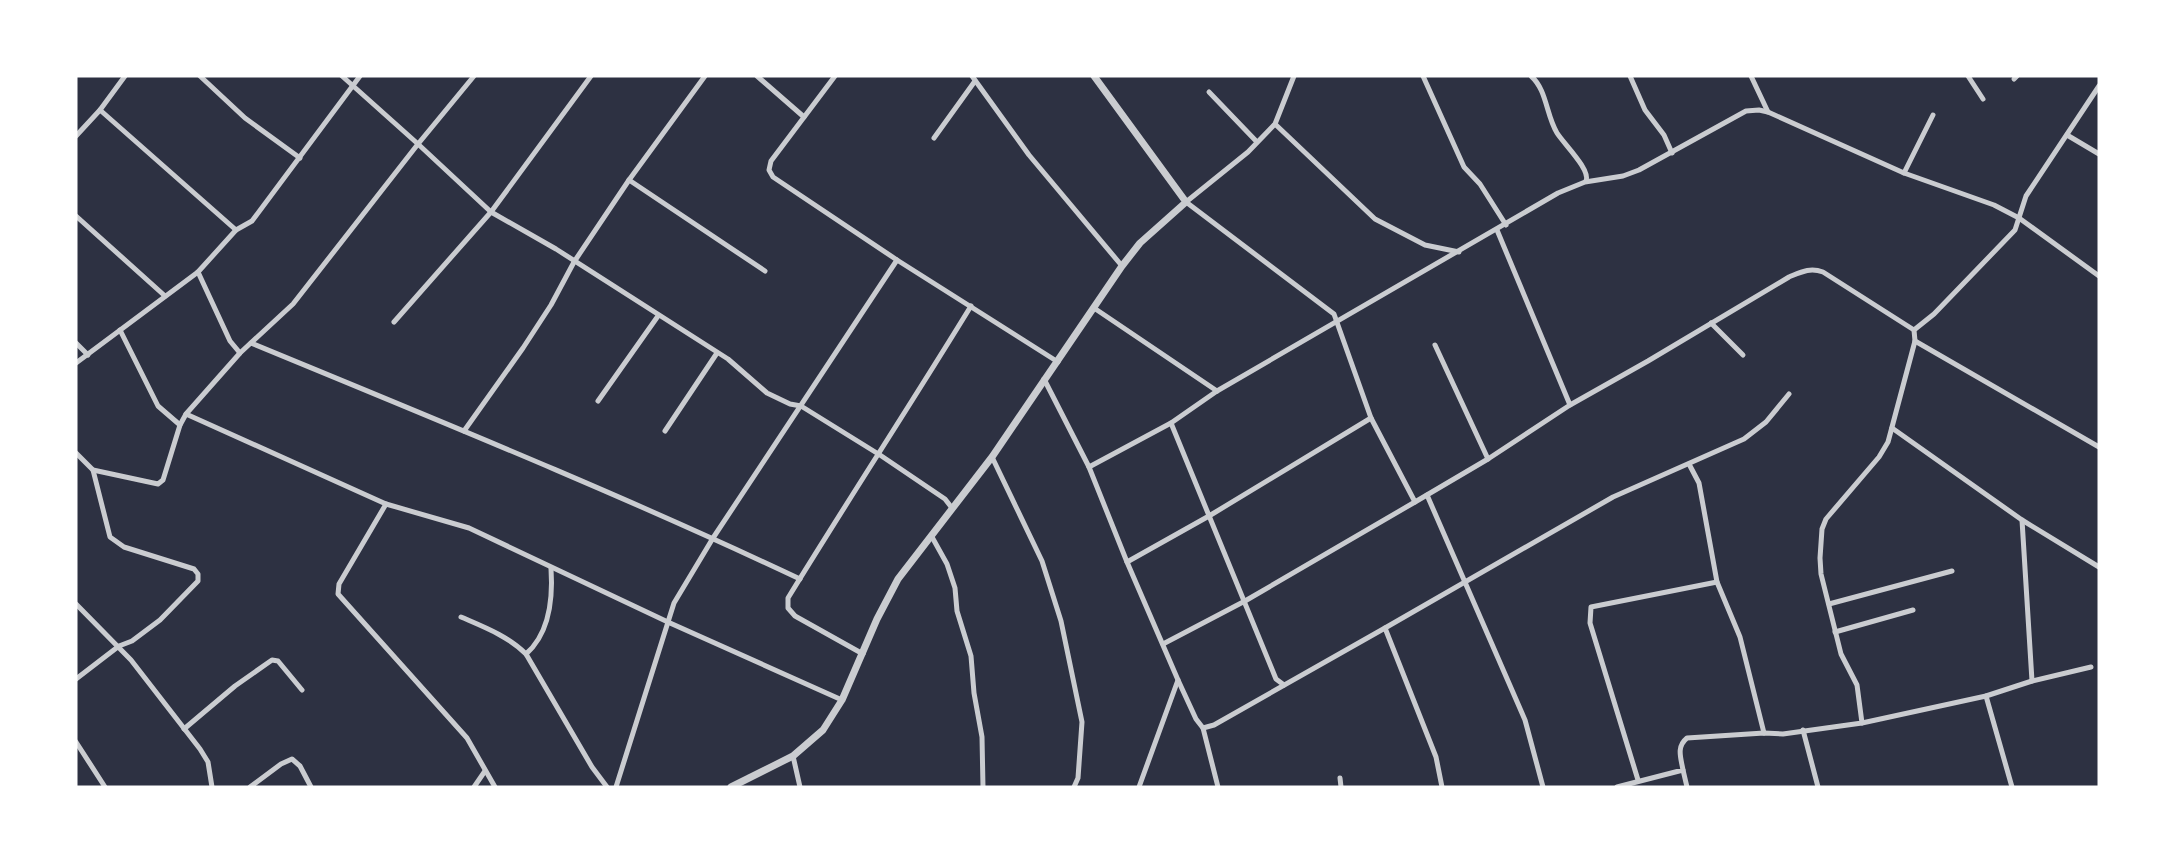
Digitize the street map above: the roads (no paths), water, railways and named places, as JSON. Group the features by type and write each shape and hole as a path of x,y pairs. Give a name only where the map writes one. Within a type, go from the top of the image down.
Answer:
{"street":[{"path":"76,136 100,110 125,76"},
{"path":"200,76 245,118 300,158"},
{"path":"342,76 491,212 728,359 767,393 790,404 801,406 880,454 945,499 952,508"},
{"path":"76,363 198,272 236,230 252,222 360,76"},
{"path":"93,470 158,484 163,480 167,474 166,468 180,425 186,414 240,353 293,304 418,144 474,76"},
{"path":"394,322 491,212 591,76"},
{"path":"464,431 537,326 574,262 629,180 706,76"},
{"path":"757,76 804,117"},
{"path":"835,76 771,162 769,170 773,177 897,260 1058,362"},
{"path":"1094,76 1186,202 1334,314 1339,322 1356,380 1371,418 1415,502"},
{"path":"731,787 793,756 823,730 842,700 877,619 898,579 992,457 1122,266 1140,243 1257,142 1275,124 1294,76"},
{"path":"1423,76 1464,167 1480,184 1506,225"},
{"path":"1530,76 1544,97 1557,132 1581,165 1586,181"},
{"path":"1630,76 1645,110 1666,140 1672,153"},
{"path":"1751,76 1768,112"},
{"path":"1968,76 1984,99"},
{"path":"934,138 973,78 1029,155 1122,266"},
{"path":"1914,330 1934,314 1983,266 2015,230 2026,196 2099,86"},
{"path":"1209,92 1257,142"},
{"path":"100,110 236,230"},
{"path":"1089,467 1171,423 1217,391 1339,322 1558,193 1586,181 1631,174 1746,111 1759,110 1768,112 1904,173 1994,205 2019,218 2099,276"},
{"path":"1904,173 1933,115"},
{"path":"1275,124 1375,219 1424,245 1459,252"},
{"path":"2067,135 2099,154"},
{"path":"629,180 764,271"},
{"path":"76,216 165,296"},
{"path":"1497,230 1570,405"},
{"path":"616,787 670,623 674,603 714,538 897,260"},
{"path":"1163,644 1245,601 1427,495 1488,459 1570,405 1789,277 1806,270 1816,269 1914,330"},
{"path":"198,272 230,341 240,353"},
{"path":"863,654 795,616 788,608 788,598 971,306"},
{"path":"1094,308 1217,391"},
{"path":"598,401 658,316"},
{"path":"1711,322 1743,355"},
{"path":"120,330 158,406 180,425"},
{"path":"1862,723 1856,685 1841,654 1829,604 1820,558 1822,529 1826,519 1879,457 1892,428 1915,341 1914,330"},
{"path":"1915,341 2099,447"},
{"path":"76,343 88,355"},
{"path":"250,343 464,431 714,538 800,579"},
{"path":"1435,346 1488,459"},
{"path":"665,430 717,353"},
{"path":"1044,379 1089,467 1127,562 1178,680 1196,719 1203,728 1218,787"},
{"path":"1203,728 1214,725 1613,496 1744,439 1766,422 1789,394"},
{"path":"186,414 386,504 469,528 534,558 550,568 842,700"},
{"path":"1127,562 1209,516 1371,418"},
{"path":"1171,423 1276,678 1284,685"},
{"path":"1892,428 2022,520 2099,567"},
{"path":"76,453 93,470 110,537 115,542 124,547 194,569 198,574 198,581 186,596 160,620 132,641 119,646 76,679"},
{"path":"992,457 1042,561 1061,621 1082,722 1078,778 1074,787"},
{"path":"1689,464 1699,483 1717,582 1740,638 1764,733"},
{"path":"1427,495 1524,720 1543,787"},
{"path":"386,504 339,584 338,594 467,738 495,787"},
{"path":"2022,520 2032,681"},
{"path":"932,537 947,564 954,588 957,611 971,656 974,692 982,737 983,787"},
{"path":"526,654 535,646 541,636 548,616 552,586 550,568"},
{"path":"1829,604 1952,570"},
{"path":"1638,780 1590,623 1591,607 1717,582"},
{"path":"76,604 119,646 184,729 208,762 212,787"},
{"path":"1835,632 1913,610"},
{"path":"461,617 500,635 517,645 526,654 592,767 607,787"},
{"path":"1385,628 1433,749 1442,787"},
{"path":"184,729 235,686 272,660 278,661 302,690"},
{"path":"1687,787 1680,749 1681,742 1687,738 1764,733 1783,734 1862,723 1986,696 2032,681 2091,667"},
{"path":"1139,787 1178,680"},
{"path":"1986,696 2012,787"},
{"path":"1803,730 1818,787"},
{"path":"76,742 105,787"},
{"path":"793,756 800,787"},
{"path":"250,787 281,764 292,759 300,766 311,787"},
{"path":"1617,787 1638,780 1683,770"},
{"path":"474,787 485,771"},
{"path":"1340,778 1341,787"}]}
